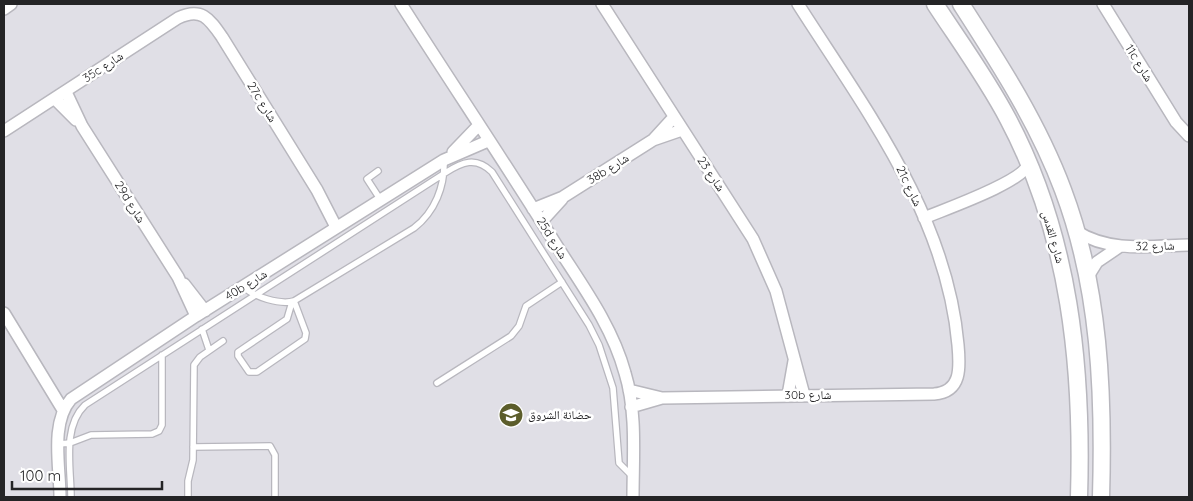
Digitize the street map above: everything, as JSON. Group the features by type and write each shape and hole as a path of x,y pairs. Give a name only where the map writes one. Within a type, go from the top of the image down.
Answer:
{"main road":[{"name":"شارع القدس","path":"935,4 998,100 1029,163 1059,253 1070,306 1078,397 1079,497"},
{"name":"شارع القدس","path":"961,4 1034,123 1063,188 1076,231 1087,278 1097,337 1102,428 1100,497"},
{"path":"998,100 1003,95 1011,96 1052,173 1063,188"}],"street":[{"path":"4,9 11,4"},
{"name":"25d شارع","path":"401,4 478,126 542,221 609,330 622,360 629,390 633,497"},
{"name":"شارع 23","path":"602,4 738,214 765,264 785,320 804,395"},
{"name":"21c شارع","path":"798,4 894,155 924,218 945,276 954,318 960,367 952,388"},
{"name":"11c شارع","path":"1103,4 1176,122 1189,136"},
{"name":"35c شارع","path":"4,131 178,18 191,13 205,16"},
{"name":"27c شارع","path":"205,16 222,37 340,225"},
{"name":"29d شارع","path":"66,92 82,126 178,277 205,311"},
{"name":"29d شارع","path":"55,99 82,126"},
{"name":"38b شارع","path":"653,140 674,117"},
{"name":"40b شارع","path":"444,160 478,126"},
{"name":"38b شارع","path":"533,208 563,197 653,140 682,130"},
{"name":"40b شارع","path":"60,497 65,443 60,422 63,410 71,399 107,382 205,311 380,199 444,160 488,141"},
{"path":"924,218 1009,182 1024,172 1029,163"},
{"name":"38b شارع","path":"542,221 563,197"},
{"name":"شارع 32","path":"1076,231 1097,242 1121,246 1189,245"},
{"name":"شارع 32","path":"1087,278 1104,255 1121,246"},
{"path":"4,313 63,410"},
{"name":"شارع 23","path":"788,395 794,357"},
{"path":"45,378 71,399"},
{"name":"30b شارع","path":"631,407 662,398 934,394 952,388"},
{"name":"30b شارع","path":"629,390 662,398"}],"lane":[{"path":"293,302 306,333 304,341 257,372 249,372 238,356 238,352 287,319 293,302 418,224 438,196 444,173 444,160"},
{"path":"71,497 65,443 80,410 107,382 162,355 463,162 475,162 487,166 590,326 607,366 616,410 618,459 621,467 633,477"},
{"path":"378,171 367,179 380,199"},
{"path":"499,182 511,173"},
{"path":"437,384 511,336 519,326 526,306 562,282"},
{"path":"244,287 254,295 293,302"},
{"path":"205,311 218,318"},
{"path":"202,328 209,350"},
{"path":"188,497 193,447 194,365 197,359 223,341"},
{"path":"65,443 91,435 152,434 159,431 162,424 162,355"},
{"path":"193,447 266,446 273,448 275,455 275,497"}],"place":[{"name":"حضانة الشروق","path":"511,415"}]}
